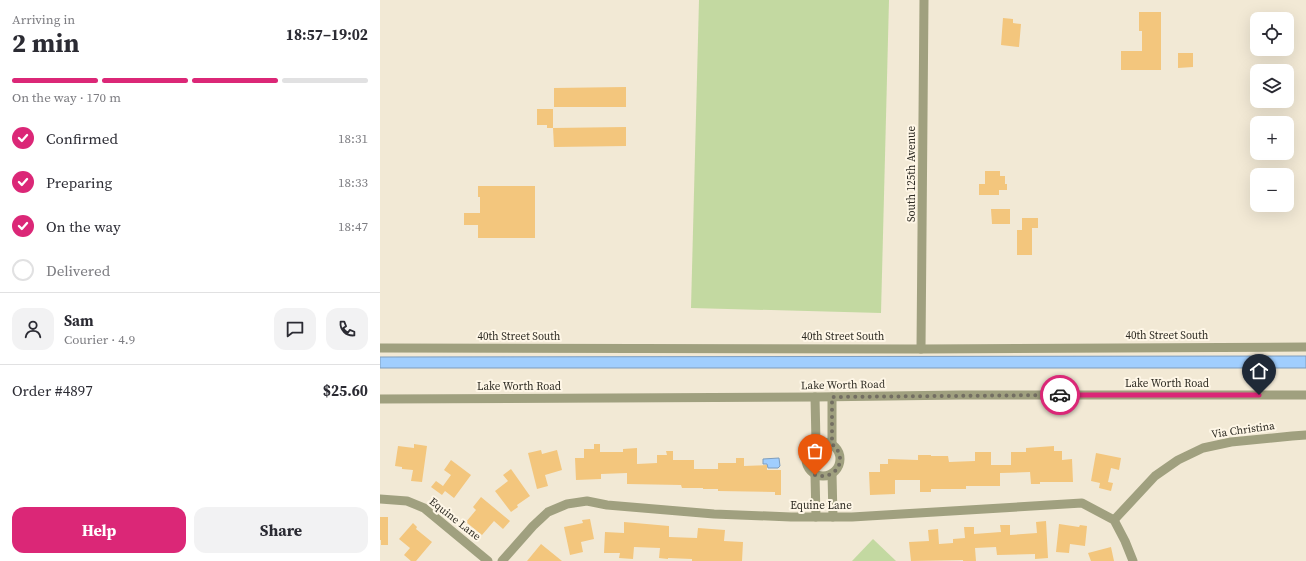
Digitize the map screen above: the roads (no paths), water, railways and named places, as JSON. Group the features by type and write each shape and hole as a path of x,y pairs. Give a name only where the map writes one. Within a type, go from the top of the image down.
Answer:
{"street":[{"name":"South 125th Avenue","path":"922,349 924,0"},
{"name":"40th Street South","path":"380,348 922,349 1306,347"},
{"name":"Lake Worth Road","path":"380,399 815,398 961,395 1306,395"},
{"path":"832,397 832,444"},
{"path":"815,398 816,443"},
{"name":"Via Christina","path":"1114,520 1155,476 1178,460 1203,448 1231,442 1306,436"},
{"path":"821,442 832,444 839,453 841,459 840,465 832,474 827,476 815,475 807,467 806,456 808,451 816,443 821,442"},
{"path":"832,474 833,517"},
{"path":"815,475 816,517"},
{"name":"Equine Lane","path":"380,499 407,501 424,508 488,561"},
{"name":"Equine Lane","path":"502,561 532,526 548,512 566,504 587,501 607,505 714,514 816,517 852,517 1082,503 1114,520"},
{"path":"1114,520 1133,561"}],"water":[{"path":"1306,356 1306,368 380,368 380,357"},
{"path":"779,458 780,466 778,468 768,468 767,464 763,464 763,459"}]}
